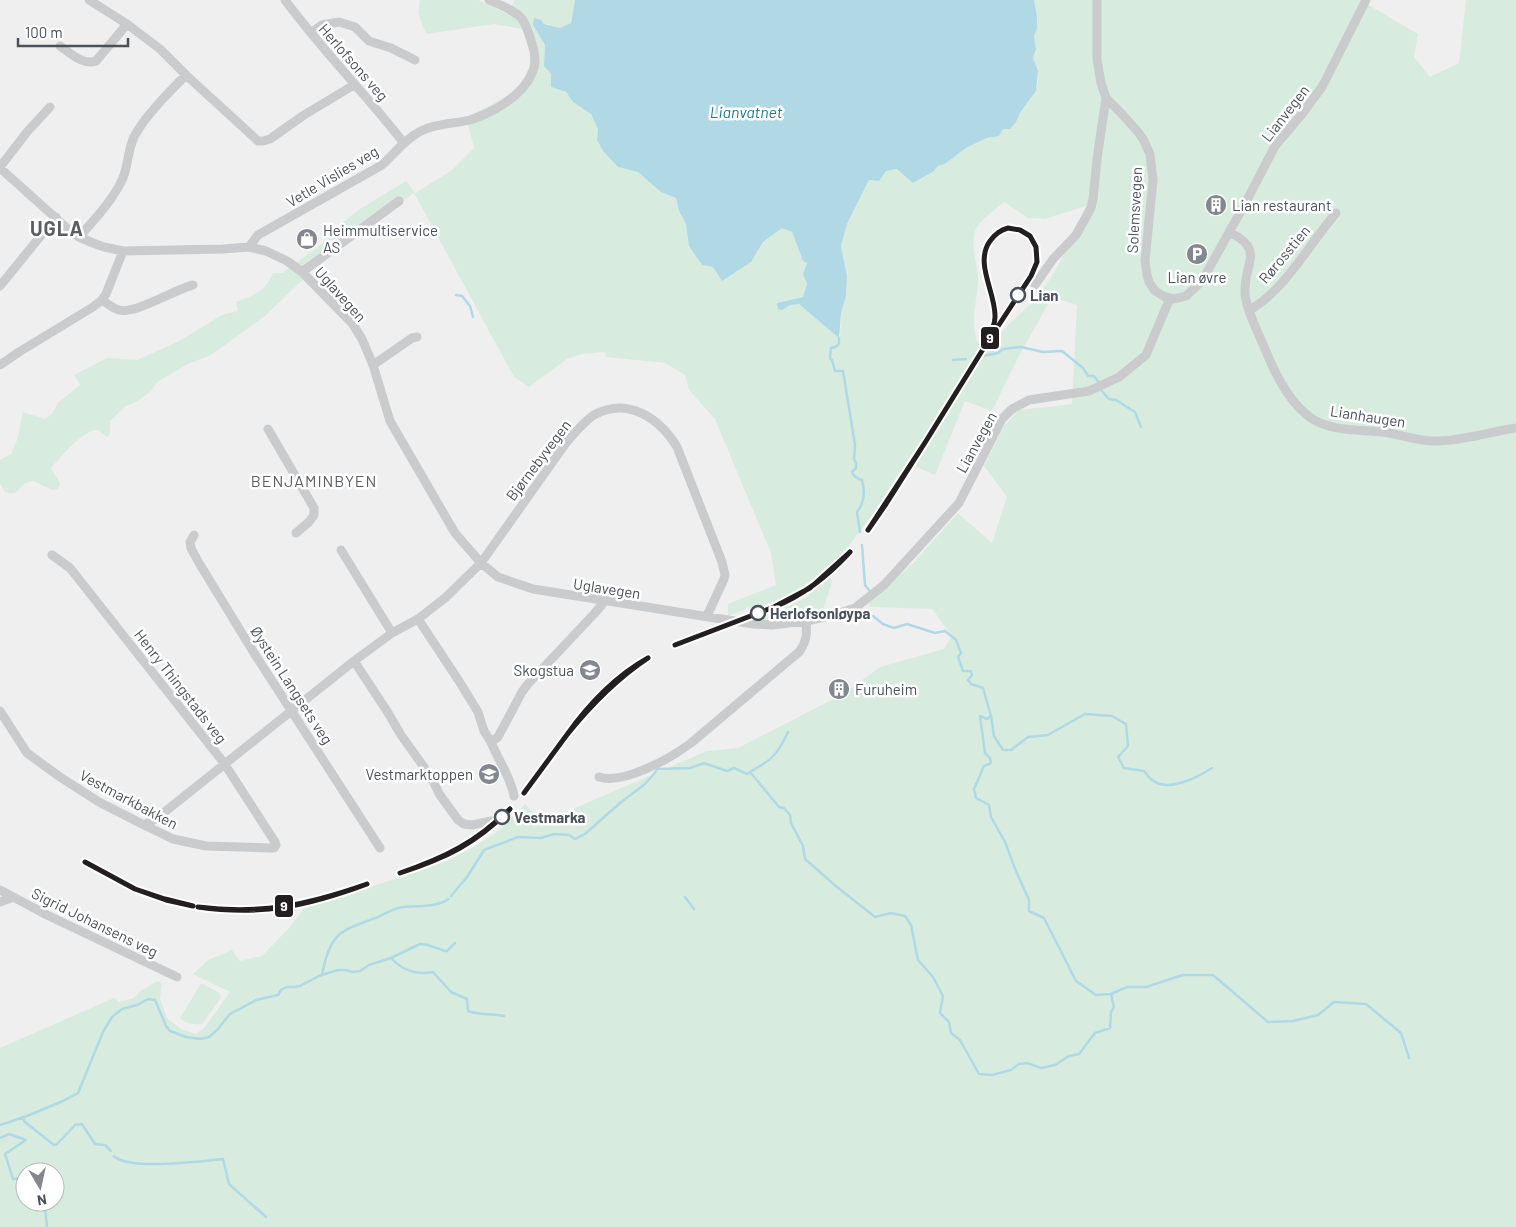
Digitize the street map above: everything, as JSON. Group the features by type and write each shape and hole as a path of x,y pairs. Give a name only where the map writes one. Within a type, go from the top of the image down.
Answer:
{"street":[{"path":"89,0 127,24 160,49 258,141 270,139 354,85"},
{"name":"Herlofsons veg","path":"285,0 310,33 403,142"},
{"name":"Vetle Vislies veg","path":"249,247 258,235 382,165 403,142 421,131 432,126 469,120 495,109 512,98 526,85 533,73 535,61 533,46 523,20 511,10 489,0"},
{"name":"Solemsvegen","path":"1097,0 1097,59 1101,84 1106,98 1138,132 1150,154 1153,180 1147,275 1152,287 1160,294 1170,298"},
{"name":"Lianvegen","path":"806,621 855,608 884,585 959,503 1002,419 1012,410 1030,400 1089,391 1119,377 1146,355 1170,298 1186,296 1198,286 1275,146 1322,87 1366,0"},
{"path":"310,33 322,25 339,22 355,27 370,40 415,60"},
{"path":"60,46 85,62 91,63 96,61 127,24"},
{"path":"79,237 113,196 123,178 134,138 142,125 186,75"},
{"name":"Solemsvegen","path":"1036,285 1053,260 1076,234 1090,208 1093,199 1106,98"},
{"path":"0,167 27,132 50,107"},
{"name":"Uglavegen","path":"0,167 68,230 79,237 104,247 122,250 249,247 266,251 287,261 302,272 352,324 362,338 373,365 390,421 455,533 481,563 498,578 533,589 604,602 753,624 772,625 806,621"},
{"name":"Uglavegen","path":"302,272 399,201"},
{"name":"Rørosstien","path":"1250,310 1276,287 1336,213"},
{"path":"0,286 56,217"},
{"name":"Lianhaugen","path":"1228,232 1245,242 1250,252 1251,259 1245,285 1245,294 1270,361 1284,386 1303,412 1317,422 1338,428 1387,433 1435,441 1516,428"},
{"path":"0,365 102,300 112,280 122,250"},
{"path":"102,300 118,310 125,311 145,305 184,287 193,285"},
{"path":"373,365 412,338 417,337"},
{"name":"Bjørnebyvegen","path":"144,825 157,818 354,661 392,633 418,619 445,598 481,563 562,448 582,424 594,415 606,410 634,410 647,416 670,435 677,447 722,562 724,578 707,616"},
{"path":"268,429 314,508 314,515 309,522 296,533"},
{"name":"Øystein Langsets veg","path":"194,534 190,542 191,548 199,562 254,653 380,848"},
{"path":"341,550 392,633"},
{"name":"Henry Thingstads veg","path":"52,555 70,568 224,763 276,845"},
{"path":"491,742 498,737 528,684 604,602"},
{"path":"418,619 478,712 484,731 508,778 514,796"},
{"path":"599,777 611,779 644,769 679,752 691,743 799,652 807,637 806,621"},
{"path":"354,661 401,735 431,777 440,796 458,820 472,826 491,821"},
{"name":"Vestmarkbakken","path":"0,710 27,753 99,802 144,825 173,838 206,846 274,848 276,845"},
{"name":"Sigrid Johansens veg","path":"0,890 47,915 177,977"},
{"path":"0,902 13,897"}],"green space":[{"path":"420,0 478,0 507,14 515,0 575,0 571,23 559,29 548,24 533,25 545,45 544,66 551,74 551,87 566,92 573,102 591,114 598,129 597,140 603,151 618,167 638,172 661,192 676,198 679,211 686,224 690,246 751,262 763,242 782,227 792,232 803,261 807,263 803,274 807,284 803,297 778,303 799,304 840,337 841,313 846,296 847,276 841,246 847,224 869,180 879,181 886,171 897,169 934,171 938,166 945,164 966,148 987,138 999,136 1003,128 1016,122 1035,92 1038,79 1033,58 1036,49 1034,36 1037,29 1034,0 1369,0 1367,4 1418,34 1414,57 1430,77 1459,63 1466,0 1516,0 1516,1227 0,1227 0,1048 114,998 119,1002 134,998 139,992 157,981 162,983 160,999 167,1018 181,1029 196,1034 205,1027 230,992 193,974 208,960 232,950 240,961 262,956 290,927 305,907 347,895 447,861 474,847 498,831 525,804 541,820 554,817 707,751 738,748 843,694 880,667 944,649 952,636 932,609 870,607 869,602 914,562 958,513 992,543 1007,497 984,466 1004,426 1019,410 1072,404 1077,305 1052,297 1020,354 992,411 965,401 935,475 914,466 908,461 861,530 824,571 802,587 777,600 749,607 728,616 728,604 776,585 771,553 715,419 689,390 685,375 665,363 606,357 605,352 582,354 567,359 529,387 514,377 414,193 311,270 265,316 211,355 188,364 157,382 151,391 138,401 126,406 110,421 108,437 95,430 84,435 51,468 60,483 58,489 52,490 33,481 24,484 15,493 5,492 0,484 0,460 11,454 17,440 23,412 45,419 52,414 58,403 80,385 74,375 107,358 137,360 179,341 222,315 238,311 236,302 263,289 273,273 282,273 321,245 331,232 360,209 406,181 415,193 452,170 474,148 466,117 508,95 526,75 530,62 529,47 522,29 494,24 426,34 418,13","holes":["1004,202 1028,218 1045,219 1086,206 1063,256 1042,291 995,340 977,341 974,327 978,276 974,249 976,229 988,215"]},
{"path":"830,575 832,583 821,615 758,623 809,596 810,591"},
{"path":"203,984 219,993 221,998 202,1024 187,1023 180,1018 200,985"}],"water":[{"name":"Lianvatnet","path":"575,0 1034,0 1037,16 1037,29 1034,36 1036,49 1033,58 1038,71 1036,91 1010,129 1003,129 999,136 987,138 966,148 945,164 938,166 934,171 913,183 897,169 886,171 879,181 869,180 847,224 841,246 847,276 846,296 841,313 839,338 799,304 790,305 782,310 778,309 777,303 803,297 807,284 803,274 807,263 803,261 792,232 782,228 763,242 751,262 722,281 713,267 702,265 689,246 686,224 679,211 676,198 661,192 638,172 618,167 603,151 597,140 598,129 591,114 573,102 566,92 551,87 551,74 544,66 545,45 533,25 534,18 541,20 544,24 560,28 571,23"}],"waterway":[{"path":"456,295 462,296 470,306 473,317"},
{"path":"839,338 839,344 831,348 830,358 835,371 843,371 855,445 854,459 856,468 852,472 856,478 862,480 863,484 864,493 857,512 860,532"},
{"path":"983,356 998,353 1003,349 1021,347 1043,352 1062,351 1083,368 1088,376 1094,376 1099,383"},
{"path":"953,360 966,359"},
{"path":"1101,390 1109,399 1116,400 1135,412 1141,427"},
{"path":"862,545 865,585 869,590"},
{"path":"873,616 883,624 894,628 907,624 935,633 945,631 956,640 961,653 958,657 963,671 971,671 972,675 968,680 971,684 983,688 991,716 994,736 1003,750 1011,750 1028,737 1048,735 1085,714 1112,716 1126,724 1128,746 1118,757 1124,768 1144,771 1152,780 1166,785 1183,782 1199,776 1212,768"},
{"path":"991,716 987,719 980,716 985,753 990,758 991,763 984,766 974,789 976,798 989,805 991,817 1005,842 1029,900 1029,911 1044,918 1076,981 1096,995 1111,994 1127,987 1146,987 1183,975 1213,975 1268,1022 1293,1021 1318,1015 1334,1002 1366,1004 1401,1033 1409,1058"},
{"path":"750,772 774,756 788,732"},
{"path":"451,896 467,877 484,850 518,837 541,838 554,834 569,835 575,839 585,834 645,784 658,769 690,768 704,763 727,771 734,768 747,774 750,772 779,807 784,808 790,815 791,823 803,846 805,859 875,917 891,913 905,916 911,925 918,960 933,977 943,996 940,1013 949,1022 951,1033 960,1040 979,1074 992,1075 1011,1070 1019,1064 1027,1063 1041,1068 1055,1065 1069,1056 1079,1054 1095,1033 1110,1028 1111,1012 1114,1007 1111,994"},
{"path":"685,897 694,909"},
{"path":"322,975 333,941 346,930 397,908 433,905 448,899"},
{"path":"391,958 420,944 447,951 455,943"},
{"path":"0,1125 27,1116 78,1093 103,1032 112,1017 122,1009 137,1005 148,999 155,1000 170,1031 186,1037 200,1039 209,1037 230,1014 256,1000 278,995 281,990 287,987 300,986 319,976 338,970 360,971 369,965 391,958 400,966 410,971 421,973 433,972 451,992 467,999 468,1011 504,1016"},
{"path":"22,1117 25,1122 54,1145 75,1125 82,1124 95,1144 105,1145 111,1151"},
{"path":"0,1138 9,1134 26,1140 5,1154 13,1179 15,1179"},
{"path":"114,1156 122,1161 149,1164 223,1159 229,1184 266,1217"},
{"path":"46,1212 47,1227"}],"transit line":[{"name":"9","path":"1008,228 1020,230 1030,236 1036,247 1037,262 1031,276 985,346 993,328 995,317 984,259 990,241 996,234 1008,228"},
{"name":"9","path":"926,441 985,346"},
{"name":"9","path":"926,441 985,346"},
{"name":"9","path":"868,530 926,441"},
{"name":"9","path":"868,530 926,441"},
{"name":"9","path":"774,607 810,588 850,552"},
{"name":"9","path":"774,607 795,597 815,584 850,552"},
{"name":"9","path":"675,645 774,607"},
{"name":"9","path":"675,645 774,607"},
{"name":"9","path":"566,736 602,692 648,658"},
{"name":"9","path":"566,736 604,694 648,658"},
{"name":"9","path":"524,793 566,736"},
{"name":"9","path":"524,793 566,736"},
{"name":"9","path":"400,873 459,848 485,831 510,809"},
{"name":"9","path":"400,873 431,862 472,841 510,809"},
{"name":"9","path":"85,862 135,889"},
{"name":"9","path":"85,862 135,889"},
{"name":"9","path":"198,907 243,910 263,909 304,903 367,884"},
{"name":"9","path":"198,907 243,910 284,907 325,898 367,884"},
{"name":"9","path":"135,889 193,906"},
{"name":"9","path":"135,889 166,900 193,906"}],"place":[{"name":"Lian restaurant","path":"1216,205"},
{"name":"Heimmultiservice AS","path":"307,239"},
{"name":"Lian øvre","path":"1197,254"},
{"name":"Lian","path":"1018,295"},
{"name":"Herlofsonløypa","path":"758,613"},
{"name":"Skogstua","path":"590,670"},
{"name":"Furuheim","path":"839,689"},
{"name":"Vestmarktoppen","path":"489,774"},
{"name":"Vestmarka","path":"502,817"}],"district":[{"name":"UGLA","path":"57,228"},
{"name":"BENJAMINBYEN","path":"314,480"}]}
